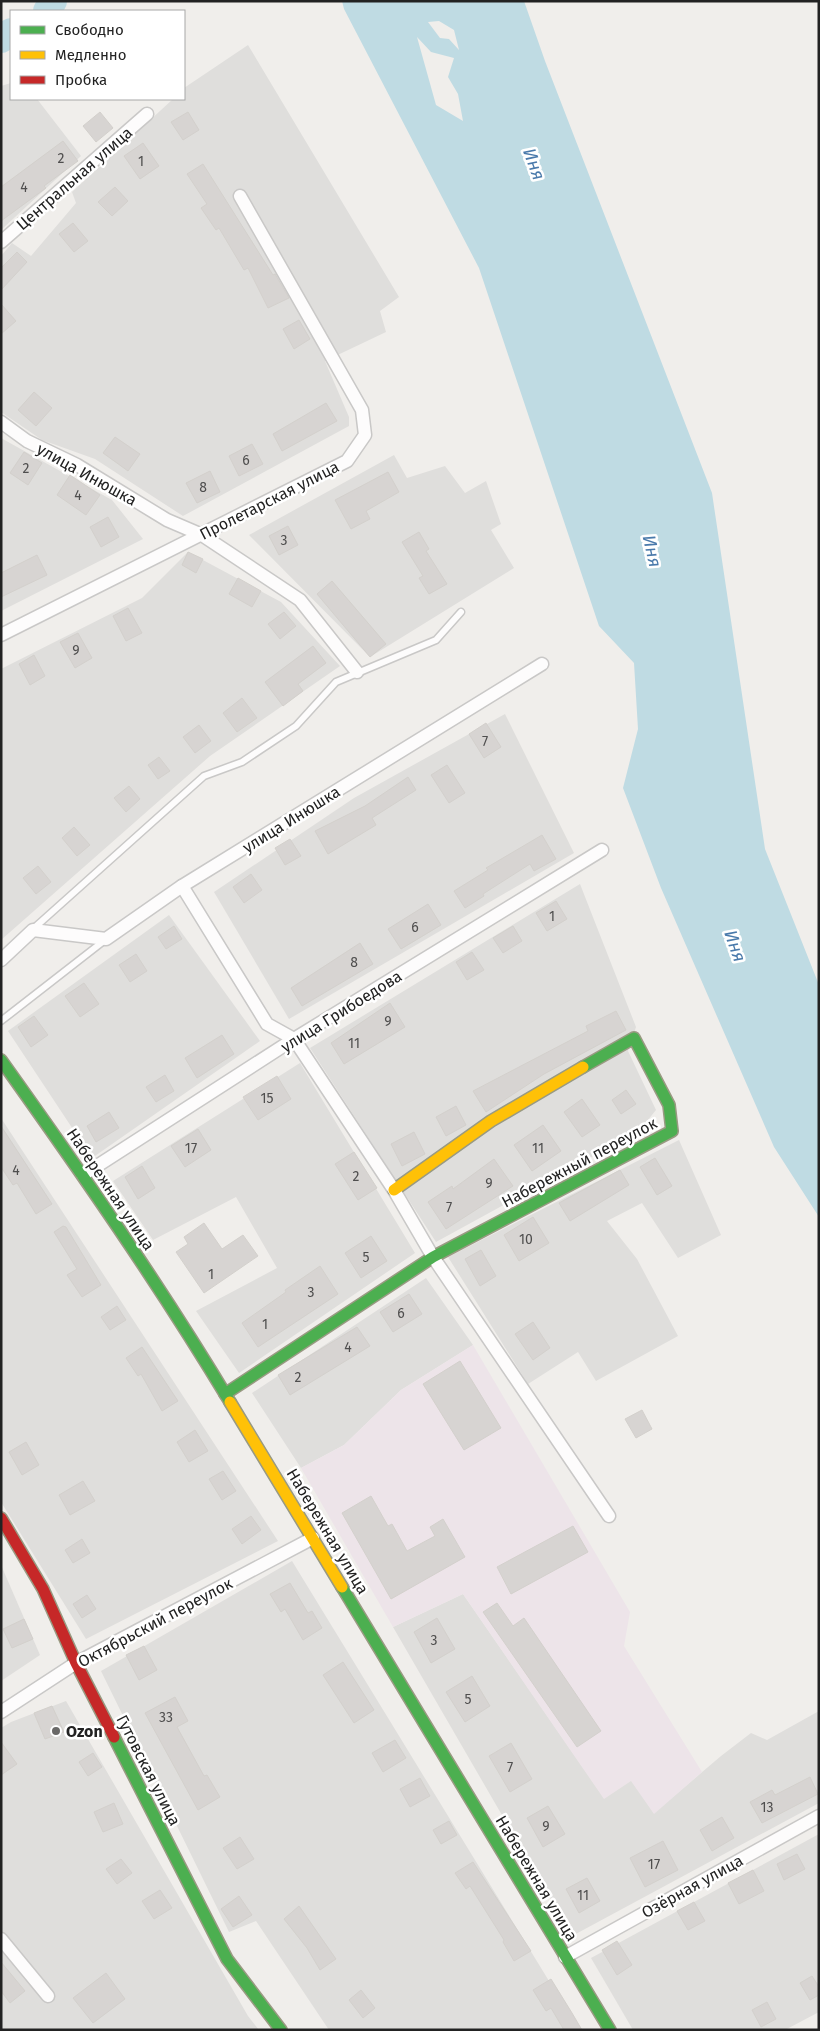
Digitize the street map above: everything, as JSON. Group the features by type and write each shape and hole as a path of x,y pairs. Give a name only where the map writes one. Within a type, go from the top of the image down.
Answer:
{"street":[{"name":"Центральная улица","path":"1,242 146,114"},
{"name":"Пролетарская улица","path":"1,635 347,460 365,435 362,410 240,196"},
{"name":"улица Инюшка","path":"1,422 27,441 78,465 167,520 202,535 300,600 357,672"},
{"name":"улица Инюшка","path":"106,939 182,886 542,664"},
{"name":"улица Грибоедова","path":"83,1175 294,1040 602,850"},
{"path":"182,886 267,1024 294,1040 394,1190 434,1257 609,1516"},
{"path":"1,960 32,930 106,939"},
{"name":"Набережный переулок","path":"225,1394 434,1257 672,1131 669,1105 634,1038 491,1121 394,1190"},
{"name":"Набережная улица","path":"1,1060 83,1175 225,1394 610,2030"},
{"name":"Гутовская улица","path":"1,1518 43,1589 76,1664 226,1959 281,2030"},
{"name":"Октябрьский переулок","path":"1,1712 76,1664 313,1538"},
{"name":"Озёрная улица","path":"565,1957 819,1816"},
{"path":"1,1939 48,1996"}],"lane":[{"path":"32,930 204,776 242,762 296,726 336,682 436,640 461,612"},
{"path":"1,1021 106,939"}],"shaded area":[{"path":"248,45 399,297 380,311 386,332 325,361 349,417 349,426 183,516 95,459 42,440 1,412 1,256 12,243 31,256 76,203 72,192 172,100 185,100 185,87"},
{"path":"10,83 10,100 38,100 81,156 1,230 1,86"},
{"path":"1,438 112,500 143,539 1,611"},
{"path":"394,455 407,478 445,466 465,493 486,481 501,524 491,530 514,568 370,657 249,535"},
{"path":"188,552 281,602 340,666 210,756 1,940 1,669 142,598"},
{"path":"505,714 574,853 289,1019 214,892 354,798"},
{"path":"580,884 636,1027 628,1051 656,1110 639,1131 436,1242 310,1048"},
{"path":"169,915 260,1041 92,1158 8,1031"},
{"path":"300,1063 415,1253 239,1373 196,1311 277,1268 236,1197 153,1240 113,1181"},
{"path":"1,1118 278,1541 86,1639 1,1502"},
{"path":"679,1140 721,1235 678,1258 642,1203 607,1221 637,1259 678,1336 596,1381 578,1352 528,1384 448,1257"},
{"path":"426,1278 473,1345 401,1390 344,1445 301,1468 252,1393"},
{"path":"473,1345 630,1612 624,1646 702,1772 654,1814 631,1781 604,1799 463,1594 393,1627 301,1468 344,1445 401,1390"},
{"path":"292,1561 579,2030 329,2030 256,1921 229,1932 101,1671"},
{"path":"1,1565 40,1655 1,1681"},
{"path":"463,1594 604,1798 631,1780 654,1813 751,1733 767,1740 819,1711 819,1803 572,1936 393,1627"},
{"path":"66,1701 248,2016 259,2030 1,2030 1,1728 11,1722"},
{"path":"819,1834 819,2012 785,2030 633,2030 591,1958"}],"water":[{"name":"Иня","path":"342,1 524,1 545,61 712,493 765,849 819,985 819,1217 774,1147 661,888 623,788 638,729 634,663 599,626 479,268 344,9","holes":["439,21 454,30 459,50 449,39 440,38 428,22","417,37 431,52 454,58 448,77 458,94 463,121 436,105"]}],"building":[{"path":"100,112 113,128 96,142 83,126"},
{"path":"188,112 199,130 183,140 171,122"},
{"path":"63,141 78,161 44,186 46,188 1,221 1,187"},
{"path":"143,143 159,166 140,179 124,156"},
{"path":"203,164 289,298 268,308 248,268 244,270 219,228 216,230 201,208 207,204 187,174"},
{"path":"115,187 128,201 112,216 98,202"},
{"path":"73,223 88,241 74,252 59,234"},
{"path":"17,252 27,262 1,290 1,268"},
{"path":"1,304 16,321 1,334"},
{"path":"299,320 310,339 294,349 283,329"},
{"path":"34,392 52,408 36,426 18,410"},
{"path":"326,403 337,421 282,451 273,434"},
{"path":"115,437 140,454 128,471 103,453"},
{"path":"252,444 263,464 239,476 229,456"},
{"path":"24,452 42,463 28,485 10,473"},
{"path":"210,471 220,492 197,503 186,483"},
{"path":"388,472 399,492 366,511 370,519 351,529 335,500"},
{"path":"70,475 100,495 86,515 57,495"},
{"path":"108,517 119,537 101,547 90,527"},
{"path":"288,526 298,545 279,555 269,536"},
{"path":"419,532 429,549 426,551 447,584 429,594 419,578 423,576 402,542"},
{"path":"188,552 203,559 196,573 182,565"},
{"path":"37,555 47,575 1,597 1,573"},
{"path":"238,578 261,591 252,607 229,594"},
{"path":"332,581 386,644 370,657 317,594"},
{"path":"128,608 142,633 126,641 113,616"},
{"path":"284,612 296,626 280,639 268,624"},
{"path":"78,633 92,658 75,668 60,642"},
{"path":"313,646 326,663 298,684 303,691 283,706 265,682"},
{"path":"34,655 45,676 30,685 19,664"},
{"path":"242,698 257,718 237,732 223,713"},
{"path":"486,723 501,747 484,758 469,734"},
{"path":"199,725 211,741 195,753 183,737"},
{"path":"159,757 170,771 158,779 148,765"},
{"path":"447,765 465,793 449,803 431,775"},
{"path":"408,777 416,790 372,818 376,825 328,854 315,831 365,806"},
{"path":"129,786 140,799 126,812 114,798"},
{"path":"74,827 90,845 77,856 62,838"},
{"path":"542,835 556,859 534,871 530,864 483,894 484,896 465,908 454,891 488,870 486,868"},
{"path":"290,839 301,856 285,865 275,848"},
{"path":"38,866 51,882 36,894 23,878"},
{"path":"251,874 262,890 244,903 233,887"},
{"path":"556,901 567,919 547,931 536,913"},
{"path":"428,904 441,925 401,949 388,929"},
{"path":"174,926 182,939 166,949 158,937"},
{"path":"513,926 522,941 503,953 493,938"},
{"path":"360,943 373,964 302,1006 291,988"},
{"path":"472,952 484,970 467,980 456,962"},
{"path":"136,954 147,971 130,982 119,965"},
{"path":"84,983 99,1004 80,1017 65,996"},
{"path":"390,1003 405,1027 344,1064 331,1043"},
{"path":"616,1011 626,1030 544,1074 486,1112 473,1091 588,1031 586,1026"},
{"path":"34,1016 48,1035 31,1047 18,1027"},
{"path":"222,1035 234,1054 197,1078 185,1058"},
{"path":"165,1075 174,1091 156,1102 146,1087"},
{"path":"277,1076 291,1099 258,1120 243,1097"},
{"path":"626,1090 636,1104 621,1114 612,1100"},
{"path":"582,1099 600,1125 582,1137 564,1112"},
{"path":"456,1106 466,1125 446,1136 436,1117"},
{"path":"109,1112 119,1128 96,1142 87,1126"},
{"path":"543,1125 561,1151 532,1171 514,1145"},
{"path":"1,1126 52,1204 36,1214 17,1183 13,1185 1,1167"},
{"path":"198,1129 211,1150 185,1167 171,1146"},
{"path":"414,1132 425,1154 402,1166 391,1144"},
{"path":"354,1152 377,1188 358,1200 335,1164"},
{"path":"655,1158 672,1186 657,1195 640,1167"},
{"path":"494,1159 513,1186 446,1229 428,1202 452,1186 453,1189"},
{"path":"142,1166 155,1188 138,1199 125,1177"},
{"path":"620,1170 629,1185 570,1221 559,1203"},
{"path":"533,1217 549,1243 519,1261 504,1235"},
{"path":"204,1223 222,1249 243,1235 258,1256 204,1293 176,1252 188,1244 184,1237"},
{"path":"63,1226 66,1227 101,1285 82,1297 67,1275 77,1269 54,1232"},
{"path":"371,1236 387,1261 361,1278 345,1253"},
{"path":"481,1250 496,1276 480,1286 465,1259"},
{"path":"320,1266 338,1294 258,1347 242,1323"},
{"path":"409,1294 422,1314 393,1332 380,1312"},
{"path":"117,1306 126,1320 110,1330 101,1317"},
{"path":"533,1322 550,1348 533,1360 515,1334"},
{"path":"357,1327 370,1346 290,1395 278,1375"},
{"path":"142,1347 178,1401 162,1411 141,1374 138,1376 126,1358"},
{"path":"460,1361 501,1428 464,1450 423,1384"},
{"path":"642,1410 652,1429 636,1438 625,1419"},
{"path":"195,1430 208,1451 189,1462 177,1442"},
{"path":"26,1442 39,1465 22,1475 9,1452"},
{"path":"223,1471 236,1491 222,1500 209,1479"},
{"path":"83,1481 95,1501 70,1515 59,1495"},
{"path":"371,1496 388,1526 392,1524 407,1551 435,1536 430,1527 443,1519 465,1557 391,1599 342,1513"},
{"path":"251,1516 261,1530 242,1544 232,1529"},
{"path":"573,1526 588,1552 511,1594 497,1567"},
{"path":"82,1539 90,1553 73,1563 65,1550"},
{"path":"290,1583 308,1613 312,1611 322,1628 303,1640 285,1609 281,1612 270,1594"},
{"path":"87,1595 96,1609 82,1618 73,1604"},
{"path":"497,1603 513,1626 524,1618 601,1731 577,1747 483,1612"},
{"path":"437,1618 455,1649 431,1663 414,1632"},
{"path":"24,1619 33,1639 12,1648 3,1629"},
{"path":"144,1646 157,1670 139,1680 126,1655"},
{"path":"343,1662 374,1710 354,1723 323,1675"},
{"path":"472,1676 490,1706 465,1722 446,1692"},
{"path":"175,1697 188,1721 177,1727 204,1776 207,1775 220,1797 198,1810 145,1713"},
{"path":"52,1706 64,1732 45,1739 34,1713"},
{"path":"395,1740 406,1758 383,1772 372,1753"},
{"path":"1,1742 17,1764 1,1775"},
{"path":"511,1743 532,1779 510,1792 489,1756"},
{"path":"93,1753 102,1767 88,1776 79,1762"},
{"path":"810,1777 818,1794 762,1823 750,1802 772,1790 775,1795"},
{"path":"420,1778 430,1796 410,1807 400,1789"},
{"path":"114,1803 123,1824 103,1832 94,1812"},
{"path":"548,1806 565,1834 543,1847 527,1818"},
{"path":"722,1817 734,1838 712,1851 700,1830"},
{"path":"449,1821 457,1835 441,1844 433,1830"},
{"path":"240,1837 254,1859 237,1869 223,1848"},
{"path":"663,1841 678,1870 645,1887 630,1858"},
{"path":"797,1854 805,1869 784,1880 777,1864"},
{"path":"121,1859 132,1873 117,1884 106,1869"},
{"path":"473,1862 531,1951 514,1961 503,1942 504,1940 470,1886 466,1889 455,1873"},
{"path":"753,1870 764,1891 739,1904 728,1883"},
{"path":"587,1878 600,1901 579,1913 566,1889"},
{"path":"160,1890 172,1908 154,1919 142,1901"},
{"path":"239,1896 252,1915 233,1927 221,1909"},
{"path":"694,1902 705,1921 688,1930 677,1911"},
{"path":"299,1906 336,1959 320,1970 307,1948 284,1919"},
{"path":"617,1941 632,1965 617,1975 602,1950"},
{"path":"1,1962 25,1991 10,2003 1,1991"},
{"path":"106,1973 125,1999 93,2023 73,1998"},
{"path":"812,1976 819,1987 819,1995 810,2000 800,1983"},
{"path":"551,1979 582,2030 564,2030 551,2008 546,2011 533,1990"},
{"path":"361,1990 375,2008 363,2018 349,2000"},
{"path":"767,2002 776,2019 761,2027 752,2010"}],"waterway":[{"path":"48,10 53,1"},
{"path":"1,39 10,33"}],"traffic: fast":[{"path":"225,1394 433,1257 672,1131 669,1105 634,1038 583,1067"},
{"path":"1,1060 119,1229 176,1315 230,1402"},
{"path":"342,1587 610,2030"},
{"path":"114,1737 227,1959 281,2030"}],"traffic: slow":[{"path":"394,1190 491,1121 583,1067"},
{"path":"230,1402 342,1587"}],"traffic: jam":[{"path":"1,1518 43,1589 76,1663 114,1737"}],"place":[{"name":"Ozon","path":"56,1731"}]}
